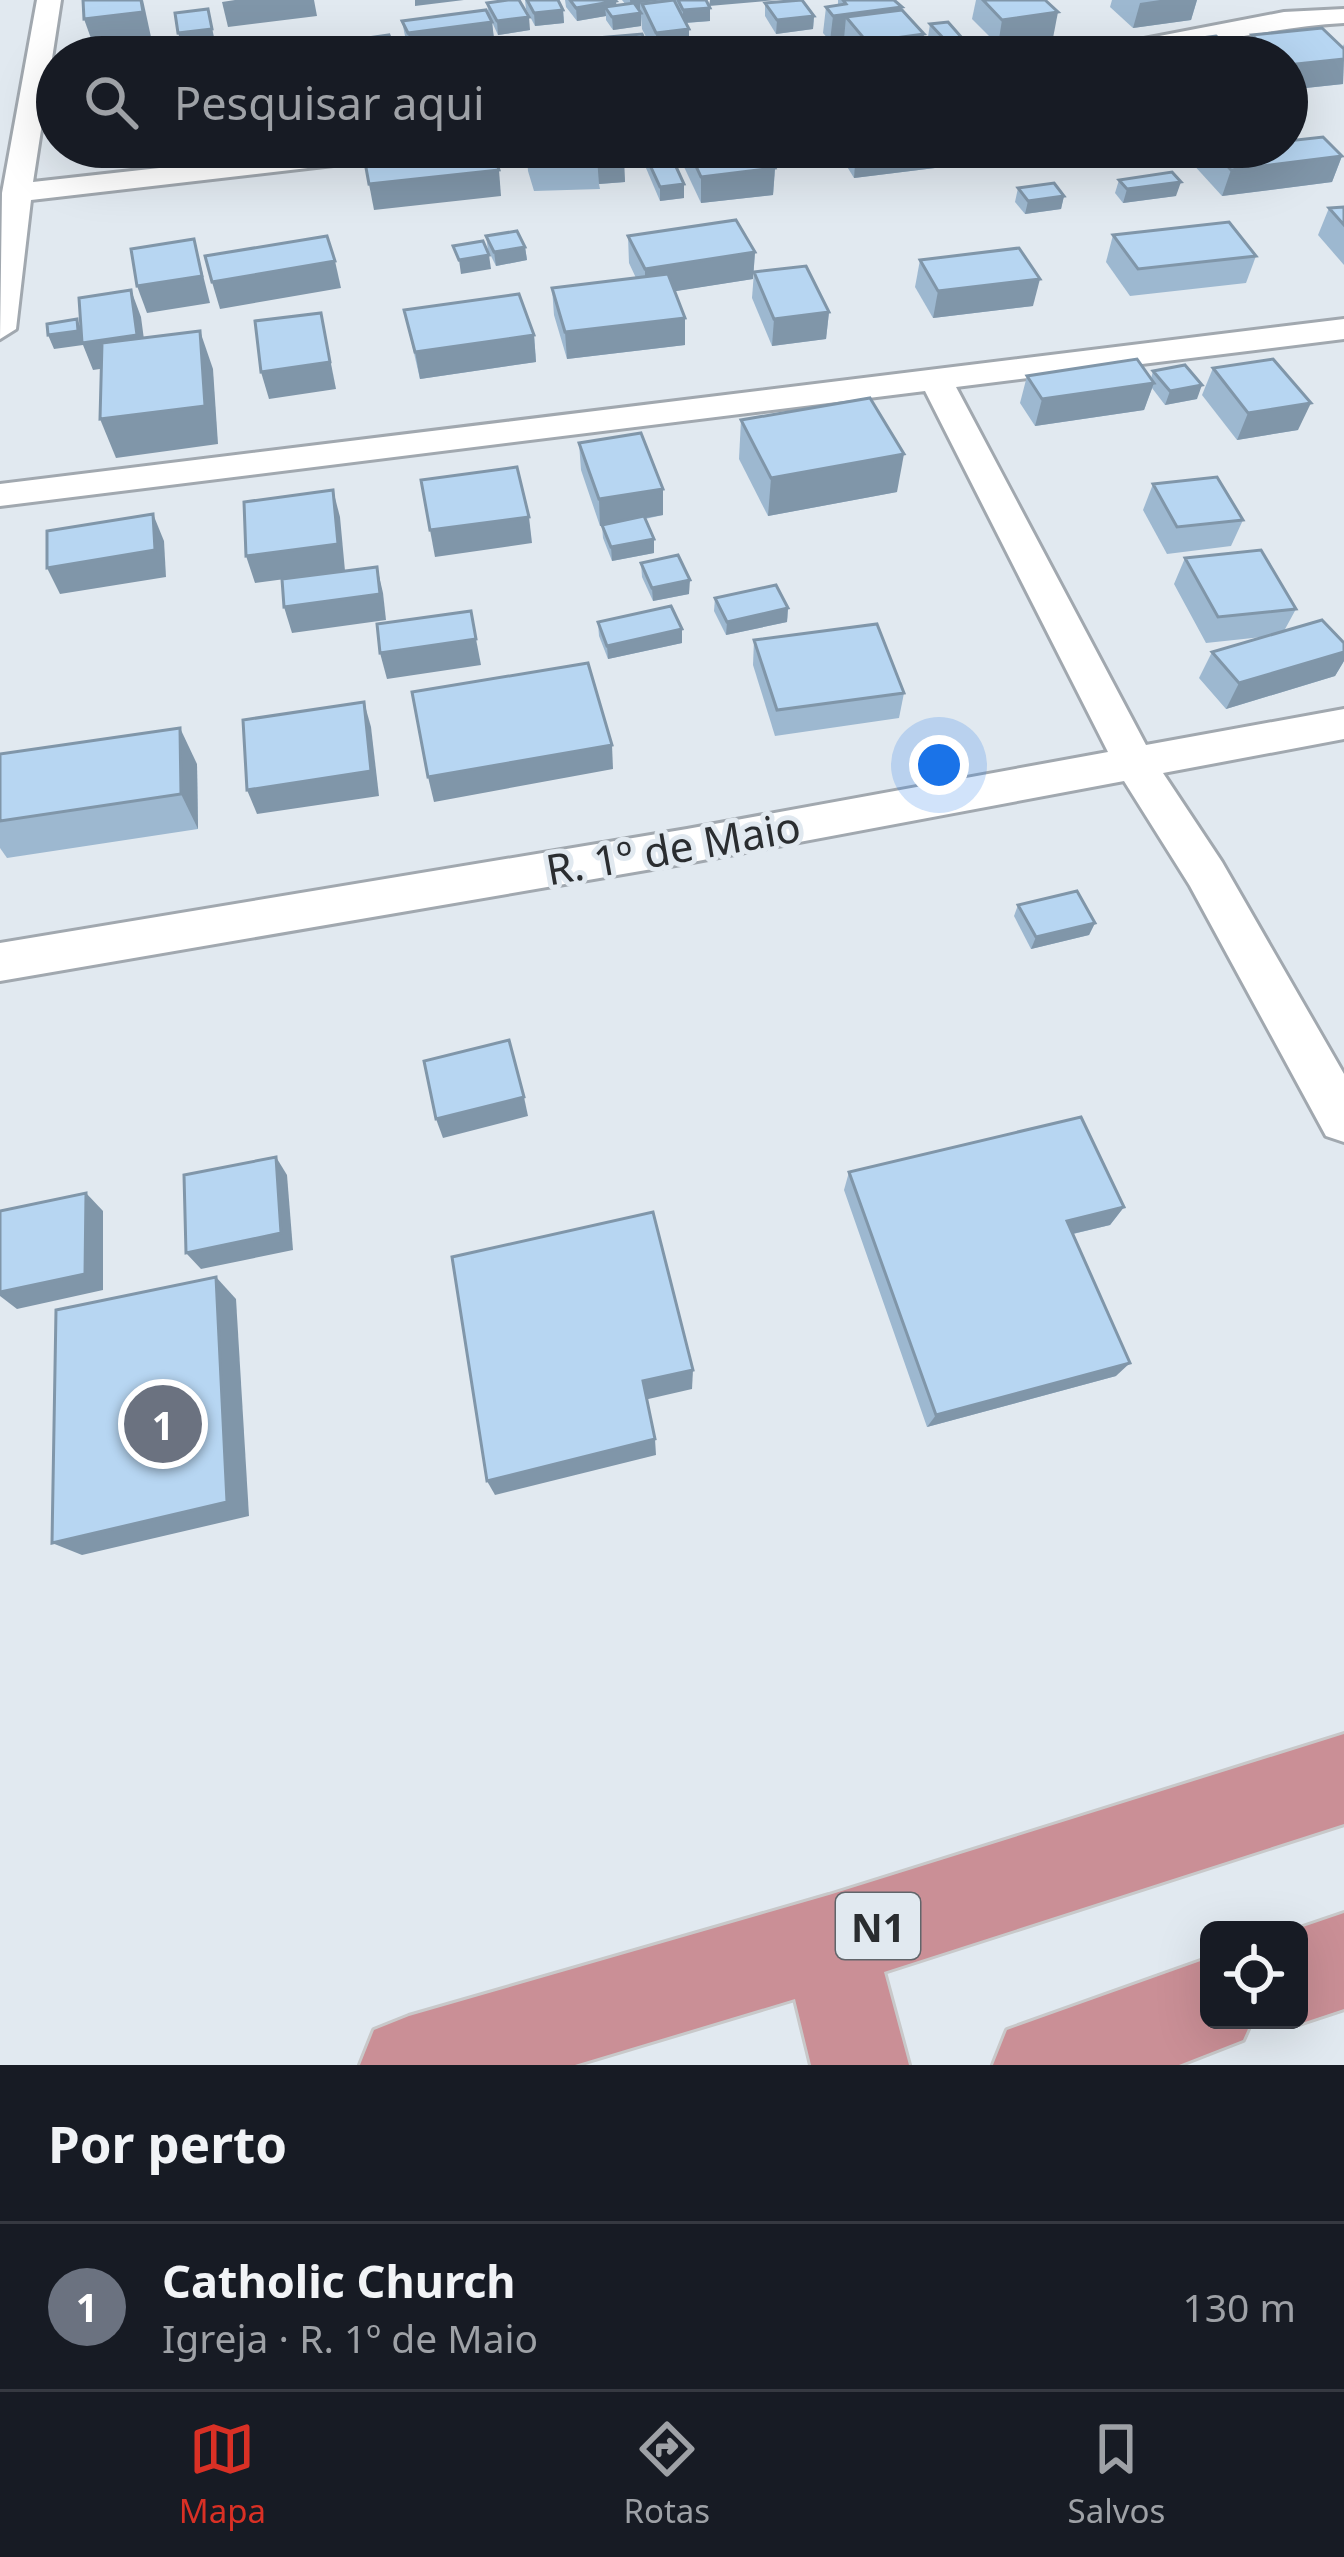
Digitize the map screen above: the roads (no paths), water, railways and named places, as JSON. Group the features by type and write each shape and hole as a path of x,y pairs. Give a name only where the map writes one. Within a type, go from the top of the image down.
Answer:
{"highway":[{"name":"N1","path":"409,2065 829,1942 1344,1779"},
{"path":"829,1942 860,2065"},
{"path":"1308,1973 1344,1961"},
{"path":"1042,2065 1200,2009"}],"street":[{"path":"1198,36 1284,19 1344,16"},
{"path":"0,329 16,193 36,95"},
{"path":"16,193 236,168"},
{"path":"0,495 1344,328"},
{"path":"935,379 1134,762 1205,874 1344,1120"},
{"name":"R. 1º de Maio","path":"0,962 687,846 1344,724"}],"place":[{"name":"Catholic Church","path":"163,1424"}]}
